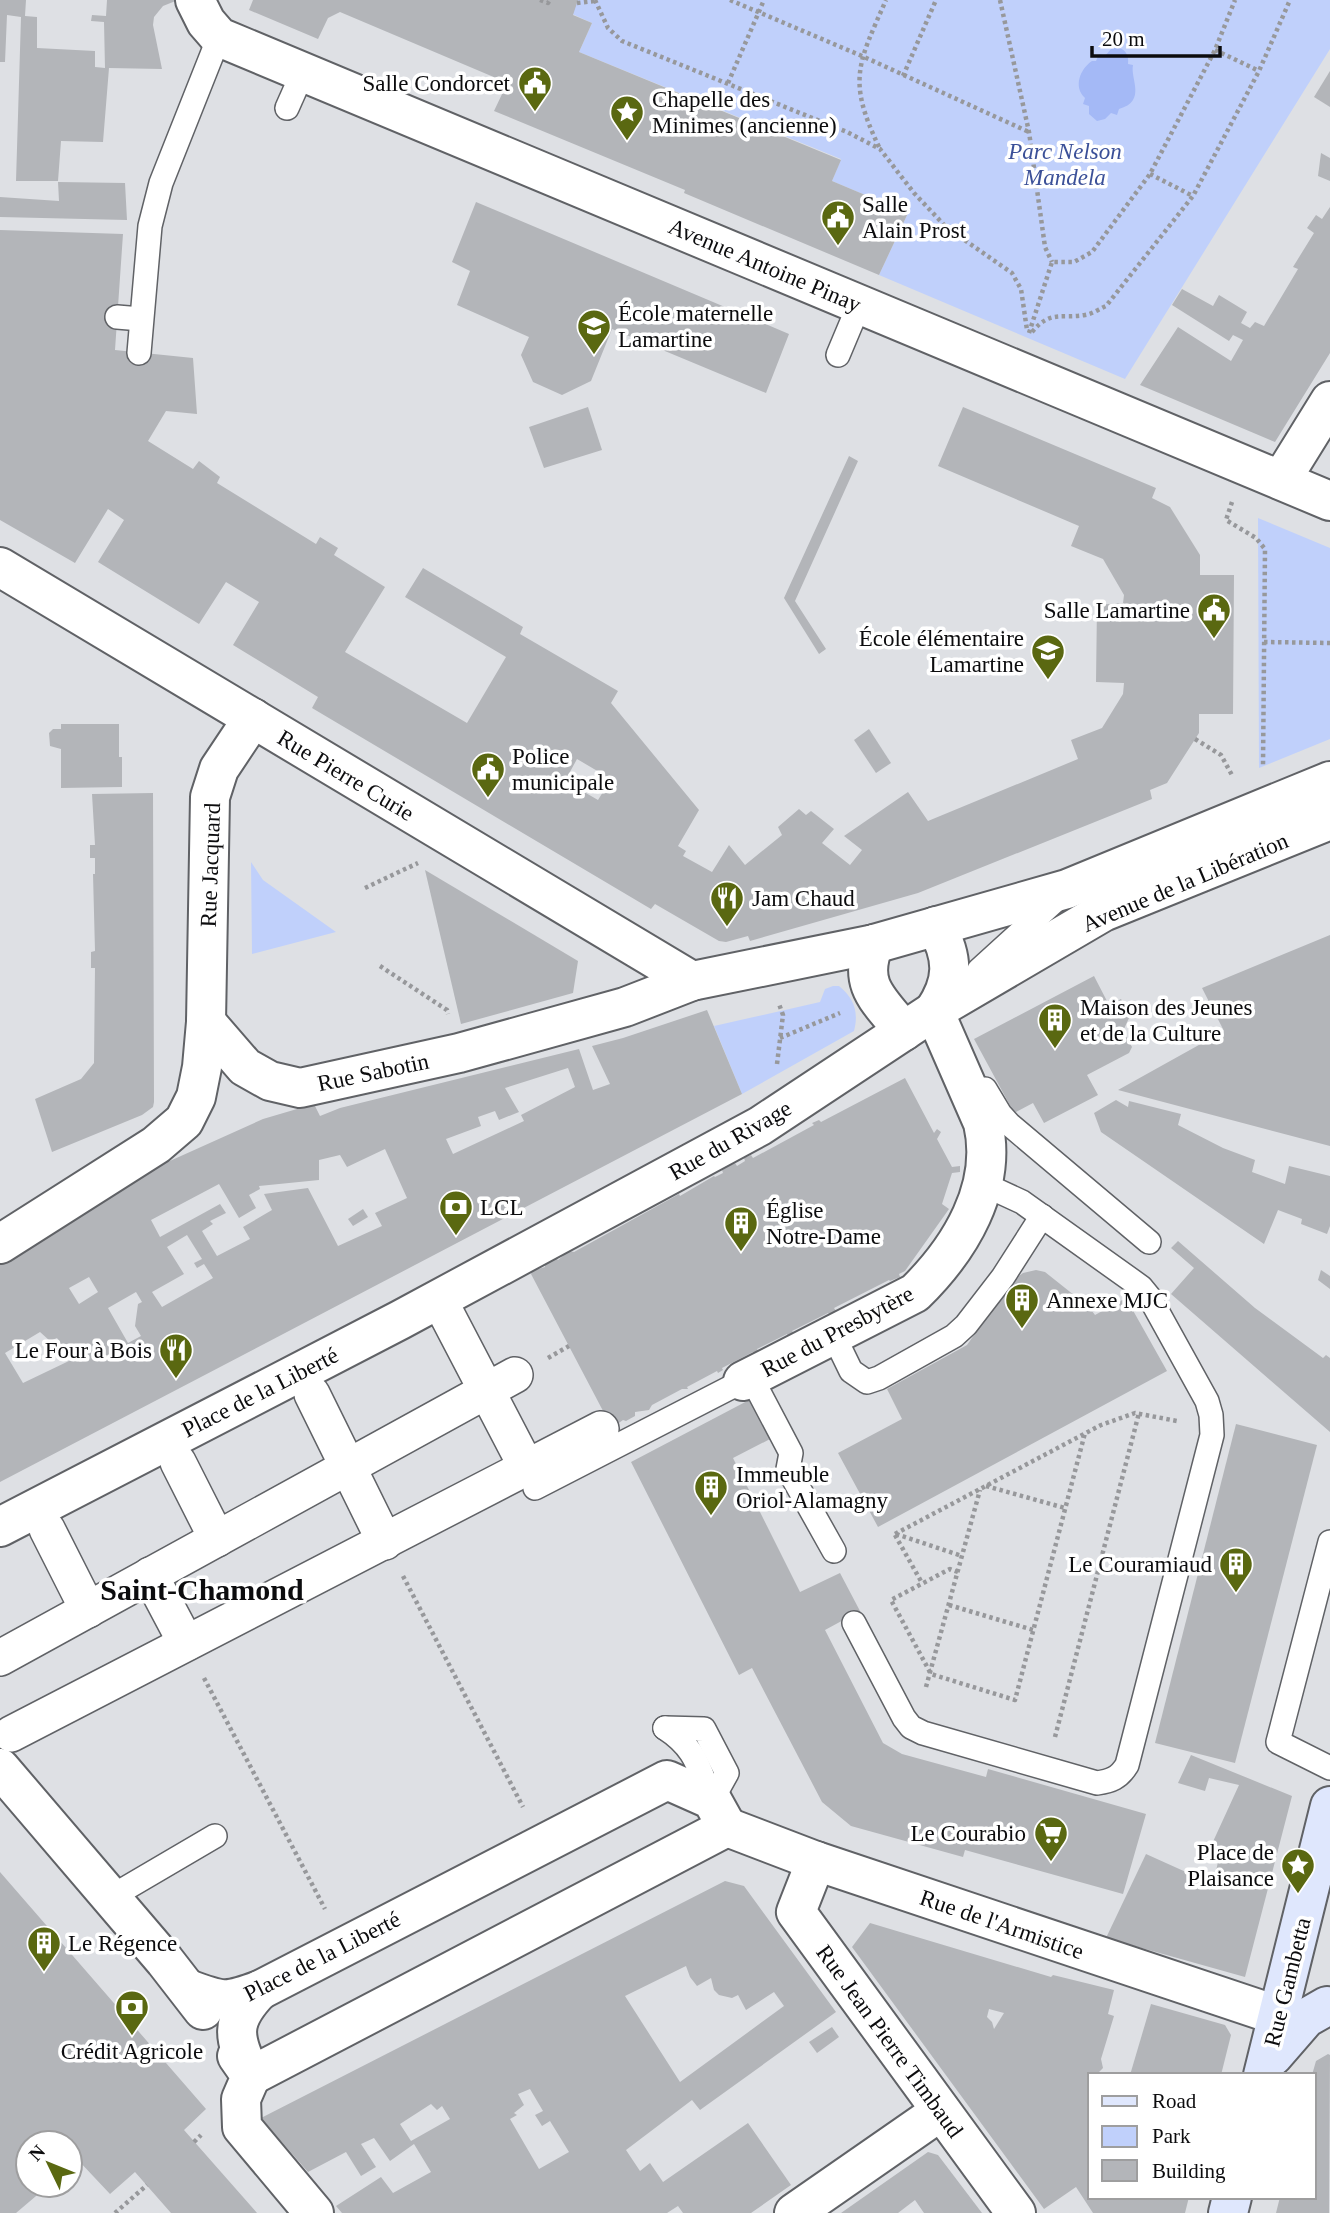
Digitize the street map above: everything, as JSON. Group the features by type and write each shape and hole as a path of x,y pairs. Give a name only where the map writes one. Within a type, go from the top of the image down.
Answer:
{"main road":[{"name":"Rue Gambetta","path":"1265,2070 1292,1967 1318,1907 1328,1826"},
{"path":"1292,1967 1307,1993 1329,2006"},
{"path":"1265,2070 1306,2018 1329,2006"}],"street":[{"name":"Avenue Antoine Pinay","path":"209,15 303,72 1330,501"},
{"path":"1281,480 1330,401"},
{"name":"Rue Pierre Curie","path":"0,568 692,981"},
{"name":"Rue Jacquard","path":"206,1022 210,797 219,769 253,718"},
{"name":"Avenue de la Libération","path":"874,944 1067,889 1330,781"},
{"name":"Avenue de la Libération","path":"919,1021 1103,912 1330,820"},
{"path":"874,944 867,960 867,975 873,991 919,1021 944,996 949,979 950,961 945,941 936,926"},
{"name":"Rue Sabotin","path":"206,1022 245,1067 270,1080 300,1088 459,1053 590,1018 692,981 874,944"},
{"name":"Rue du Presbytère","path":"747,1379 915,1293 929,1279 978,1205 988,1142 983,1123 965,1081 919,1021"},
{"name":"Rue du Rivage","path":"520,1256 760,1126 919,1021"},
{"path":"0,1244 156,1145 184,1121 196,1097 202,1068 206,1022"},
{"name":"Place de la Liberté","path":"0,1527 520,1256"},
{"path":"445,1311 500,1383 531,1478"},
{"path":"0,1658 500,1383"},
{"path":"312,1394 385,1542"},
{"path":"251,2076 188,1989 111,1897 5,1751 186,1643 385,1542 531,1478 601,1429"},
{"path":"178,1462 217,1539"},
{"path":"47,1529 88,1610"},
{"path":"150,1575 186,1643"},
{"name":"Place de la Liberté","path":"188,1989 215,1999 232,2000 260,1990 667,1780 719,1813"},
{"path":"314,2213 242,2127 241,2099 251,2076 719,1813"},
{"name":"Rue de l'Armistice","path":"719,1813 816,1861 1279,2016"},
{"name":"Rue Jean Pierre Timbaud","path":"816,1861 796,1912 1016,2213"},
{"path":"251,2076 238,2045 238,2029 242,2009 260,1990"},
{"path":"794,2213 941,2111"}],"lane":[{"path":"139,352 150,226 209,15"},
{"path":"288,108 303,72"},
{"path":"838,355 859,305"},
{"path":"117,317 142,319"},
{"name":"Avenue de la Libération","path":"919,1021 1067,889"},
{"path":"965,1081 976,1080 983,1086 1009,1124 1149,1242"},
{"path":"854,1623 911,1727 923,1733 1097,1783 1110,1782 1120,1775 1127,1765 1212,1430 1212,1415 1207,1401 1150,1298 1141,1287 1012,1196 983,1184"},
{"path":"833,1334 851,1371 867,1382 954,1336 966,1325 1003,1277 1042,1216"},
{"path":"531,1478 747,1379 791,1453 788,1469 834,1551"},
{"path":"1330,1542 1278,1742 1330,1768"},
{"path":"665,1728 704,1729 727,1773 719,1813"},
{"path":"111,1897 215,1836"},
{"path":"941,2111 944,2138 1000,2213"}],"path":[{"path":"540,0 548,3 550,0"},
{"path":"577,3 595,0 608,28 622,41 847,132 880,149"},
{"path":"730,0 1029,132"},
{"path":"728,83 764,0"},
{"path":"886,0 862,56 859,90 865,118 880,149 914,193 947,228 1012,273 1021,289 1027,338"},
{"path":"903,76 936,0"},
{"path":"1000,0 1029,132 1045,247 1052,262 1027,338"},
{"path":"1052,262 1074,262 1091,252 1150,174 1215,50 1235,0"},
{"path":"1027,338 1041,321 1055,316 1087,315 1106,306 1193,196 1259,71 1290,0"},
{"path":"1215,50 1259,71"},
{"path":"1150,174 1193,196"},
{"path":"1234,497 1226,520 1256,538 1265,549 1263,767"},
{"path":"1264,642 1330,643"},
{"path":"1195,739 1221,755 1235,782"},
{"path":"365,888 416,866 421,859"},
{"path":"380,966 447,1010 450,1020"},
{"path":"777,1065 783,1015 779,1003"},
{"path":"780,1038 851,1008"},
{"path":"895,1534 1085,1433 1121,1417 1139,1413 1212,1430"},
{"path":"1047,1769 1139,1413"},
{"path":"958,1572 950,1569 891,1600 931,1674 1015,1700 1085,1433"},
{"path":"986,1486 1065,1508"},
{"path":"901,1713 914,1706 931,1674 980,1489"},
{"path":"895,1534 962,1556"},
{"path":"895,1534 922,1583"},
{"path":"385,1542 525,1811"},
{"path":"949,1605 1033,1630"},
{"path":"186,1643 327,1913"},
{"path":"115,2213 147,2185"}],"green space":[{"name":"Parc Nelson Mandela","path":"550,0 1330,0 1330,49 1125,379 879,275 908,213 832,181 841,159 579,52 592,23 548,3"},
{"path":"1258,518 1330,548 1330,739 1259,768"},
{"path":"251,862 263,880 336,932 252,954"},
{"path":"839,986 852,1001 856,1018 854,1031 742,1094 714,1026 820,1002 825,989"}],"shaded area":[{"path":"1116,47 1124,51 1128,64 1133,65 1135,95 1133,101 1119,109 1117,115 1111,113 1105,119 1097,121 1089,114 1089,106 1083,104 1085,98 1079,89 1080,78 1084,69 1092,61 1096,61 1099,54 1105,56"}],"building":[{"path":"0,0 26,0 25,16 37,17 37,48 95,51 95,67 105,68 104,22 91,21 92,15 106,16 107,0 178,0 163,6 154,17 153,25 162,69 109,68 103,142 61,141 58,181 16,181 21,17 7,15 5,62 0,62"},
{"path":"253,0 578,0 573,15 592,23 579,52 841,160 832,181 908,213 879,275 684,193 685,190 494,111 503,92 496,78 340,12 328,18 318,39 249,10"},
{"path":"1330,71 1330,107 1314,97"},
{"path":"1321,153 1330,158 1330,181 1318,176"},
{"path":"58,182 125,183 127,220 0,217 0,197 59,201"},
{"path":"476,202 789,334 766,393 612,329 591,381 562,395 533,382 521,355 529,337 457,305 470,271 452,262"},
{"path":"1330,207 1330,353 1275,442 1140,385 1178,327 1231,361 1243,340 1233,335 1229,341 1172,305 1182,289 1213,306 1219,295 1247,312 1241,323 1250,328 1255,322 1264,326 1298,269 1293,267 1314,233 1307,228 1316,215 1322,219"},
{"path":"0,230 123,234 115,350 193,358 197,414 166,411 148,441 193,469 199,461 220,477 217,483 316,544 320,537 338,548 334,555 385,587 345,652 467,723 506,657 405,597 423,568 523,627 520,634 618,691 611,703 699,810 678,846 686,851 683,856 712,872 729,845 745,865 782,835 778,827 799,809 806,815 811,811 834,829 822,843 850,865 862,850 844,836 908,792 928,821 1078,759 1071,740 1102,728 1123,694 1124,683 1096,682 1097,605 1123,603 1124,595 1103,559 1071,546 1079,526 938,466 963,407 1156,488 1152,498 1170,507 1200,555 1200,575 1234,575 1233,714 1199,714 1199,733 1167,783 1150,790 1152,799 918,893 750,941 748,936 726,942 719,941 655,904 651,909 312,708 318,697 233,645 259,602 226,582 199,624 98,562 124,520 108,509 75,563 0,520","holes":["577,759 611,779 598,800 565,781"]},
{"path":"588,407 602,450 544,468 529,427"},
{"path":"849,456 858,461 795,601 826,649 819,654 784,598"},
{"path":"61,724 119,724 122,787 61,788 61,749 50,746 49,733 53,729 61,729"},
{"path":"869,729 891,763 876,773 854,740"},
{"path":"153,793 153,1107 142,1115 52,1152 35,1099 81,1079 94,1063 95,968 91,968 91,952 95,951 95,858 90,858 90,845 95,845 92,794"},
{"path":"425,870 578,961 573,993 461,1024"},
{"path":"1330,935 1330,1146 1118,1090 1224,1031 1202,988"},
{"name":"Maison des Jeunes et de la Culture","path":"1094,976 1109,1005 1121,999 1128,1012 1129,1018 1123,1031 1132,1047 1129,1053 1087,1075 1098,1095 1044,1123 1033,1103 1013,1111 974,1039"},
{"path":"707,1010 742,1094 0,1482 0,1264 25,1246 152,1169 263,1119 314,1104 320,1116 340,1108 579,1049 593,1090 610,1084 592,1046","holes":["568,1068 575,1087 521,1115 524,1121 453,1154 446,1139 481,1126 478,1117 495,1111 499,1120 519,1112 505,1088","385,1149 407,1198 375,1213 382,1226 338,1246 308,1188 264,1194 272,1210 243,1227 250,1239 217,1256 202,1231 213,1224 210,1221 226,1213 220,1204 160,1237 151,1220 219,1184 239,1218 256,1208 249,1195 260,1189 259,1186 319,1180 319,1160 340,1155 347,1167","187,1235 202,1259 194,1263 197,1268 204,1264 213,1278 162,1307 152,1292 184,1274 167,1247","89,1277 98,1292 79,1304 69,1288","136,1292 142,1302 138,1304 135,1326 141,1336 128,1343 108,1308","40,1332 50,1341 57,1338 71,1360 23,1383 5,1353"]},
{"name":"Église Notre-Dame","path":"905,1078 934,1133 937,1129 941,1132 937,1139 952,1167 960,1166 960,1172 952,1173 942,1204 949,1209 905,1271 899,1274 900,1277 834,1308 836,1311 792,1331 794,1333 788,1337 787,1334 757,1349 759,1352 753,1352 722,1368 718,1373 717,1371 687,1387 688,1389 682,1389 652,1405 649,1410 635,1412 635,1416 612,1428 531,1274 532,1271 545,1267 545,1263 556,1258 558,1260 569,1251 574,1252 679,1194 680,1196 723,1173 722,1170 735,1163 737,1166 745,1161 744,1158 751,1155 753,1158 814,1125 812,1123 819,1120 821,1122"},
{"path":"1116,1100 1128,1107 1129,1101 1181,1114 1178,1125 1223,1148 1255,1160 1252,1172 1285,1184 1289,1166 1330,1176 1330,1226 1327,1234 1301,1224 1302,1219 1278,1210 1264,1244 1101,1132 1094,1113"},
{"path":"363,1209 368,1217 353,1226 348,1219"},
{"path":"1178,1241 1255,1308 1323,1358 1326,1355 1330,1358 1330,1432 1171,1294 1194,1268 1171,1248"},
{"path":"1036,1270 1045,1272 1089,1307 1095,1315 1126,1298 1167,1371 878,1527 838,1453 902,1419 887,1389 967,1345 1012,1281 1023,1273"},
{"path":"1321,1270 1330,1276 1330,1289 1318,1280"},
{"path":"751,1399 772,1438 733,1458 800,1592 840,1573 860,1611 825,1630 883,1743 902,1754 986,1777 988,1769 1146,1814 1123,1894 965,1850 963,1857 851,1826 822,1802 752,1668 739,1675 631,1462"},
{"name":"Le Couramiaud","path":"1236,1424 1317,1445 1235,1763 1155,1743"},
{"path":"1191,1755 1292,1796 1245,1977 1106,1938 1146,1854 1197,1877 1199,1871 1215,1876 1220,1852 1226,1852 1211,1846 1239,1785 1209,1778 1205,1791 1178,1783"},
{"name":"Le Régence","path":"0,1872 206,2109 184,2130 257,2213 171,2213 135,2172 110,2194 84,2166 84,2129 14,2129 14,2199 32,2199 16,2213 0,2213"},
{"path":"725,1881 744,1886 836,2012 700,2110 692,2100 626,2150 640,2171 650,2163 663,2182 748,2123 791,2185 751,2213 683,2213 678,2206 667,2213 342,2213 336,2206 381,2177 393,2193 431,2172 414,2144 390,2161 374,2138 361,2144 376,2167 361,2176 346,2152 308,2172 261,2118","holes":["686,1966 697,1986 711,1978 714,1990 719,1995 732,1998 738,1995 746,2010 774,1992 784,2006 680,2082 625,1996","530,2089 543,2111 535,2115 542,2126 550,2121 569,2152 539,2169 510,2119 517,2115 514,2113 524,2105 518,2094","431,2104 437,2110 442,2106 450,2119 411,2141 400,2124"]},
{"path":"870,1923 1051,1977 1053,1975 1114,1990 1108,2014 1114,2016 1101,2059 1103,2068 1098,2073 1088,2073 1088,2199 1188,2199 1185,2213 1093,2213 1076,2187 1044,2209 852,1947","holes":["989,2009 1004,2013 994,2029 987,2017"]},
{"path":"1151,2004 1225,2025 1231,2035 1222,2073 1131,2073"},
{"path":"832,2027 839,2037 817,2053 809,2042"},
{"path":"1330,2055 1329,2213 1276,2213 1280,2199 1316,2199 1316,2073 1313,2073 1316,2061"},
{"path":"928,2152 938,2155 982,2213 924,2213 915,2200 898,2213 841,2213"}],"place":[{"name":"Salle Condorcet","path":"535,113"},
{"name":"Chapelle des Minimes (ancienne)","path":"627,142"},
{"name":"Salle Alain Prost","path":"838,247"},
{"name":"École maternelle Lamartine","path":"594,356"},
{"name":"Salle Lamartine","path":"1214,640"},
{"name":"École élémentaire Lamartine","path":"1048,681"},
{"name":"Police municipale","path":"488,799"},
{"name":"Jam Chaud","path":"727,928"},
{"name":"Maison des Jeunes et de la Culture","path":"1055,1050"},
{"name":"LCL","path":"456,1237"},
{"name":"Église Notre-Dame","path":"741,1253"},
{"name":"Annexe MJC","path":"1022,1330"},
{"name":"Le Four à Bois","path":"176,1380"},
{"name":"Immeuble Oriol-Alamagny","path":"711,1517"},
{"name":"Le Couramiaud","path":"1236,1594"},
{"name":"Le Courabio","path":"1051,1863"},
{"name":"Place de Plaisance","path":"1298,1895"},
{"name":"Le Régence","path":"44,1973"},
{"name":"Crédit Agricole","path":"132,2037"}],"district":[{"name":"Saint-Chamond","path":"202,1590"}]}
